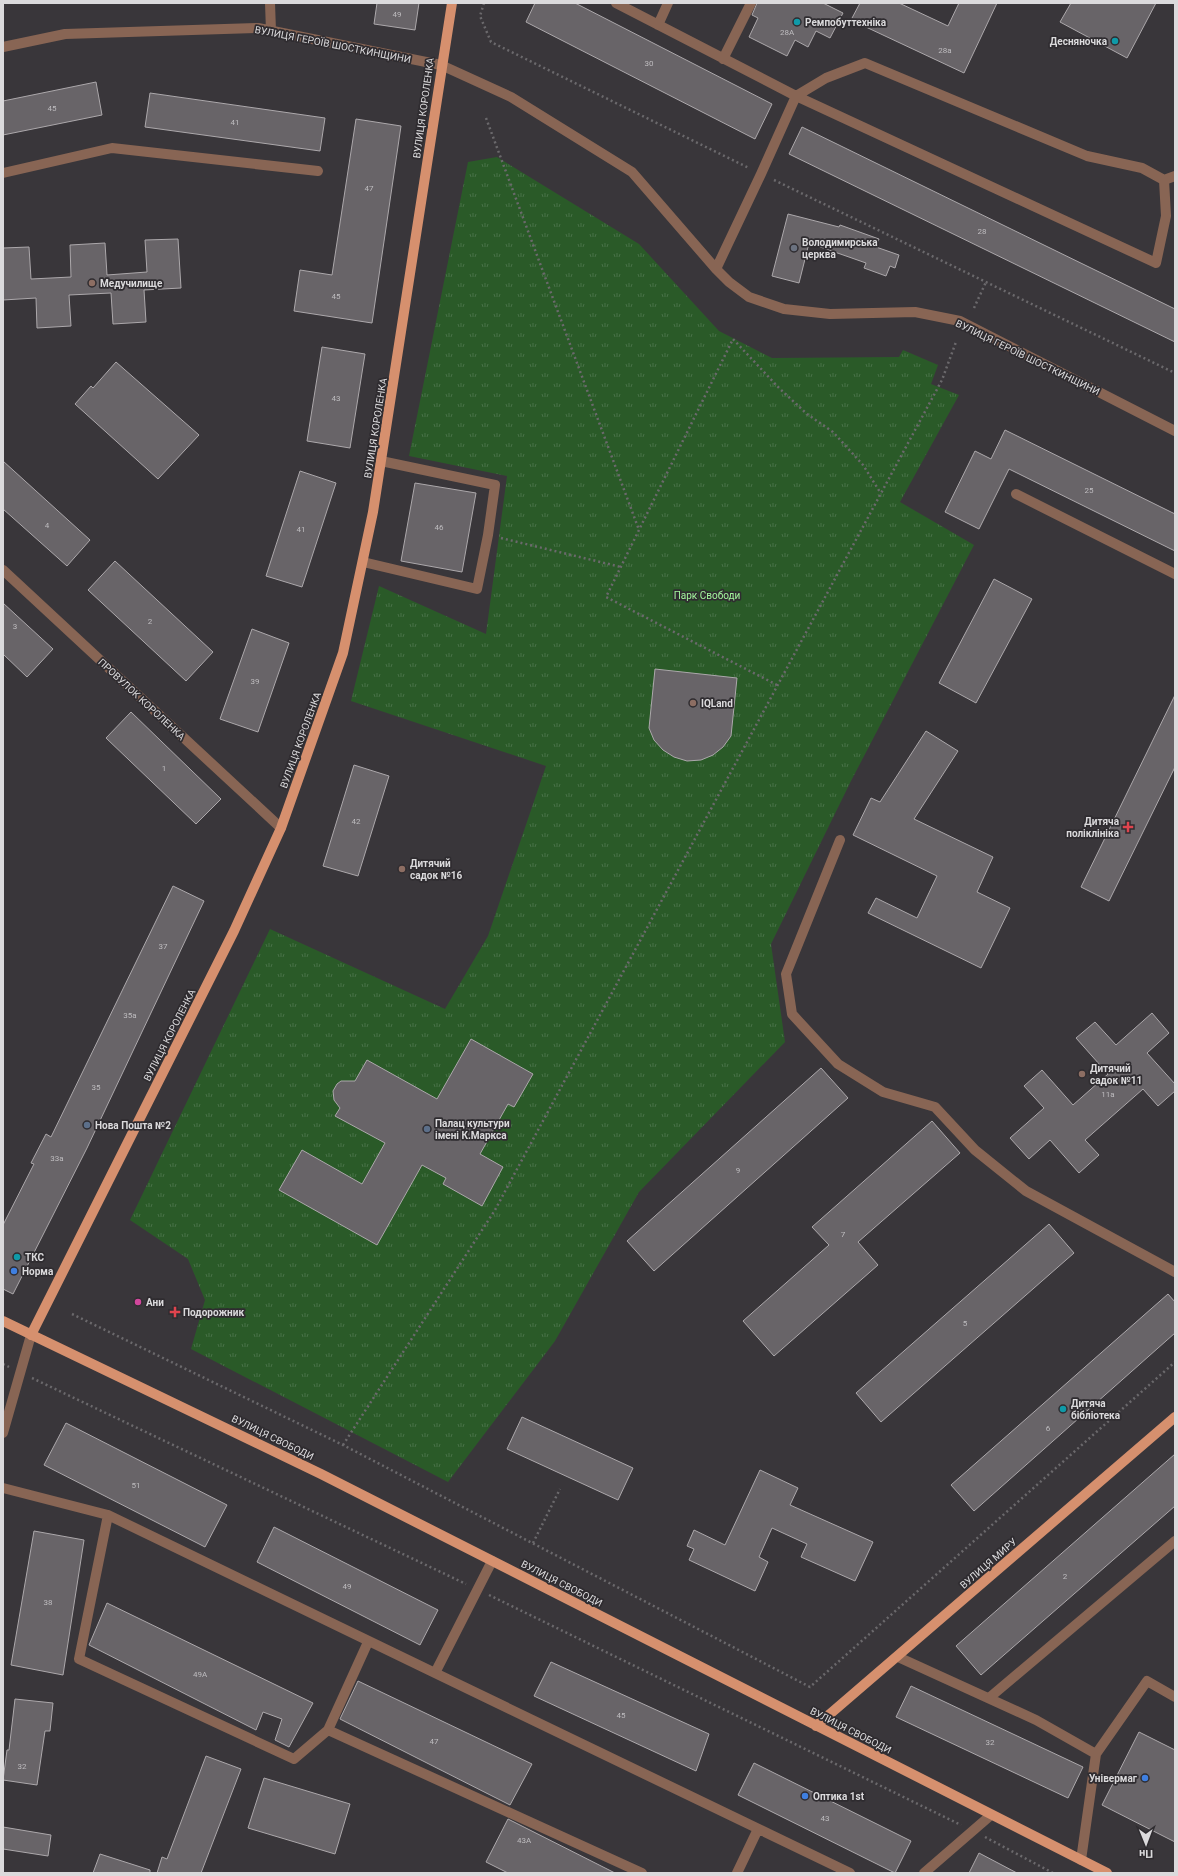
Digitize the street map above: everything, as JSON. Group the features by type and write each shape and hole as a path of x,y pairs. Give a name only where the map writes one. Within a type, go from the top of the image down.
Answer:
{"main road":[{"name":"ВУЛИЦЯ КОРОЛЕНКА","path":"31,1335 234,931 281,828 343,653 363,562 382,461 441,65 452,3"},
{"name":"ВУЛИЦЯ СВОБОДИ","path":"3,1321 321,1474 1107,1873"},
{"name":"ВУЛИЦЯ МИРУ","path":"816,1726 1175,1417"}],"street":[{"path":"270,3 271,31"},
{"path":"616,3 796,96 1156,263 1166,216 1164,180"},
{"path":"658,25 668,3"},
{"path":"723,59 751,3"},
{"name":"ВУЛИЦЯ ГЕРОЇВ ШОСТКИНЩИНИ","path":"3,47 65,34 258,28 441,65 511,97 632,172 716,269 729,282 749,297 784,309 830,314 915,312 960,321 1175,431"},
{"path":"716,269 762,174 796,96 826,78 865,63 1087,156 1142,168 1164,180 1175,176"},
{"path":"3,173 112,148 318,171"},
{"path":"363,562 477,590 488,535 495,485 382,461"},
{"path":"1016,494 1175,574"},
{"name":"ПРОВУЛОК КОРОЛЕНКА","path":"3,570 281,828"},
{"path":"840,840 786,974 792,1014 838,1064 883,1092 934,1107 975,1150 1026,1191 1175,1272"},
{"name":"ВУЛИЦЯ КОРОЛЕНКА","path":"3,1433 31,1335"},
{"path":"3,1488 108,1515 368,1642 850,1873"},
{"path":"108,1515 79,1659 294,1759 328,1730 368,1642"},
{"path":"989,1698 1175,1541"},
{"path":"435,1673 492,1561"},
{"path":"898,1657 1036,1720 1096,1754"},
{"path":"1081,1860 1096,1754 1147,1681 1175,1697"},
{"path":"328,1730 642,1873"},
{"path":"927,1872 991,1815"},
{"path":"737,1873 758,1829"}],"path":[{"path":"484,3 480,16 491,42 1175,373"},
{"path":"486,118 639,530"},
{"path":"974,308 986,282"},
{"path":"777,685 606,597 733,339 779,388 807,414 833,432 863,466 880,493"},
{"path":"343,1445 495,1210 942,380 956,342"},
{"path":"488,535 621,567"},
{"path":"72,1314 343,1445 810,1687 1175,1362"},
{"path":"3,1364 477,1590 973,1831 1053,1873"},
{"path":"533,1543 560,1489"}],"green space":[{"name":"Парк Свободи","path":"497,157 639,244 719,331 772,358 899,357 903,350 938,365 931,384 959,395 900,502 974,545 851,781 771,944 785,1042 639,1192 555,1341 448,1482 191,1349 205,1300 188,1259 130,1220 270,929 445,1009 488,936 546,766 351,701 379,586 486,634 507,476 409,456 468,162"}],"building":[{"path":"377,3 419,3 415,30 374,24"},
{"path":"535,3 575,3 772,104 755,139 526,22"},
{"name":"Ремпобуттехніка","path":"757,3 823,3 843,13 830,38 816,31 808,47 795,40 787,56 749,37 758,18 752,15"},
{"path":"860,3 899,3 948,26 959,3 997,3 964,73 851,20"},
{"name":"Десняночка","path":"1071,3 1156,3 1127,58 1060,22"},
{"path":"96,82 102,115 3,135 3,101"},
{"path":"150,93 325,118 320,151 145,127"},
{"path":"356,119 401,126 372,323 294,311 300,270 332,275"},
{"path":"802,127 1175,309 1175,342 789,154"},
{"path":"788,214 839,227 840,225 879,239 876,247 899,255 895,268 890,266 886,276 864,268 866,263 809,243 799,283 772,276"},
{"name":"Медучилище","path":"178,239 181,288 144,290 146,322 113,324 111,293 69,295 71,326 37,328 36,298 3,300 3,248 29,247 31,279 71,277 70,245 105,243 107,275 147,272 145,240"},
{"path":"322,347 365,354 350,448 307,441"},
{"path":"116,362 199,435 158,479 75,404 91,386 93,388"},
{"path":"1005,430 1175,514 1175,551 1009,469 979,529 945,512 975,451 991,459"},
{"path":"3,461 90,540 67,566 3,509"},
{"path":"300,471 336,483 302,587 266,576"},
{"path":"415,483 476,493 462,572 401,561"},
{"path":"115,561 213,652 186,681 88,590"},
{"path":"994,579 1032,599 976,703 939,683"},
{"path":"3,603 53,649 27,677 3,654"},
{"path":"252,629 289,643 258,732 220,719"},
{"name":"IQLand","path":"655,669 737,678 731,736 723,747 713,755 701,760 687,761 674,757 663,750 654,740 649,728"},
{"name":"Дитяча поліклініка","path":"1175,695 1175,767 1109,901 1081,887"},
{"path":"131,712 221,799 196,824 106,738"},
{"path":"926,731 958,751 914,819 993,857 977,892 1010,908 981,968 868,913 876,898 917,918 937,876 853,835 871,798 880,802"},
{"path":"354,765 389,776 358,876 323,866"},
{"path":"173,886 204,901 87,1148 13,1294 3,1289 3,1225 34,1164 31,1163 46,1134 51,1137"},
{"path":"1152,1013 1169,1033 1147,1053 1175,1084 1175,1091 1158,1106 1143,1089 1085,1140 1099,1155 1079,1173 1050,1140 1029,1159 1010,1138 1044,1108 1024,1086 1042,1070 1073,1105 1108,1074 1076,1038 1095,1022 1116,1045"},
{"name":"Палац культури імені К.Маркса","path":"471,1039 533,1074 514,1107 508,1104 480,1154 503,1167 482,1206 443,1184 446,1178 422,1165 377,1245 279,1190 302,1150 362,1184 385,1143 335,1116 340,1108 334,1100 333,1091 337,1084 341,1081 355,1081 367,1060 437,1099"},
{"path":"821,1068 848,1098 654,1271 627,1241"},
{"path":"932,1121 960,1153 858,1242 878,1265 774,1356 743,1321 829,1245 812,1227"},
{"path":"1049,1224 1074,1253 881,1422 856,1393"},
{"name":"Дитяча бібліотека","path":"1168,1294 1175,1302 1175,1333 974,1511 951,1485"},
{"path":"522,1417 633,1468 618,1500 507,1449"},
{"path":"66,1423 227,1505 205,1547 44,1465"},
{"path":"1175,1454 1175,1506 981,1675 956,1646"},
{"path":"760,1470 798,1488 790,1505 873,1542 855,1581 801,1557 807,1544 772,1528 759,1557 768,1562 755,1591 689,1560 694,1549 687,1546 694,1530 725,1545"},
{"path":"274,1527 438,1610 420,1645 257,1562"},
{"path":"34,1531 84,1540 63,1675 11,1665"},
{"path":"107,1603 313,1703 289,1747 275,1740 282,1719 263,1712 256,1730 89,1645"},
{"path":"551,1662 709,1734 696,1771 534,1696"},
{"path":"358,1681 532,1764 510,1805 340,1719"},
{"path":"911,1686 1083,1767 1068,1798 896,1717"},
{"path":"15,1699 53,1703 50,1731 45,1731 37,1785 3,1780 7,1750 9,1750"},
{"name":"Універмаг","path":"1139,1732 1175,1750 1175,1842 1102,1805"},
{"path":"206,1756 241,1769 201,1873 157,1873 162,1857 167,1859"},
{"path":"754,1763 911,1841 895,1873 738,1795"},
{"path":"264,1778 350,1804 335,1854 248,1828"},
{"path":"508,1819 615,1873 508,1873 486,1862"},
{"path":"3,1827 51,1835 48,1856 3,1849"},
{"path":"979,1853 1017,1873 969,1873"},
{"path":"100,1854 150,1870 150,1873 93,1873"}],"place":[{"name":"Ремпобуттехніка","path":"797,22"},
{"name":"Десняночка","path":"1115,41"},
{"name":"Володимирська церква","path":"794,248"},
{"name":"Медучилище","path":"92,283"},
{"name":"IQLand","path":"693,703"},
{"name":"Дитяча поліклініка","path":"1128,827"},
{"name":"Дитячий садок №16","path":"402,869"},
{"name":"Дитячий садок №11","path":"1082,1074"},
{"name":"Нова Пошта №2","path":"87,1125"},
{"name":"Палац культури імені К.Маркса","path":"427,1129"},
{"name":"ТКС","path":"17,1257"},
{"name":"Норма","path":"14,1271"},
{"name":"Ани","path":"138,1302"},
{"name":"Подорожник","path":"175,1312"},
{"name":"Дитяча бібліотека","path":"1063,1409"},
{"name":"Універмаг","path":"1145,1778"},
{"name":"Оптика 1st","path":"805,1796"}]}
